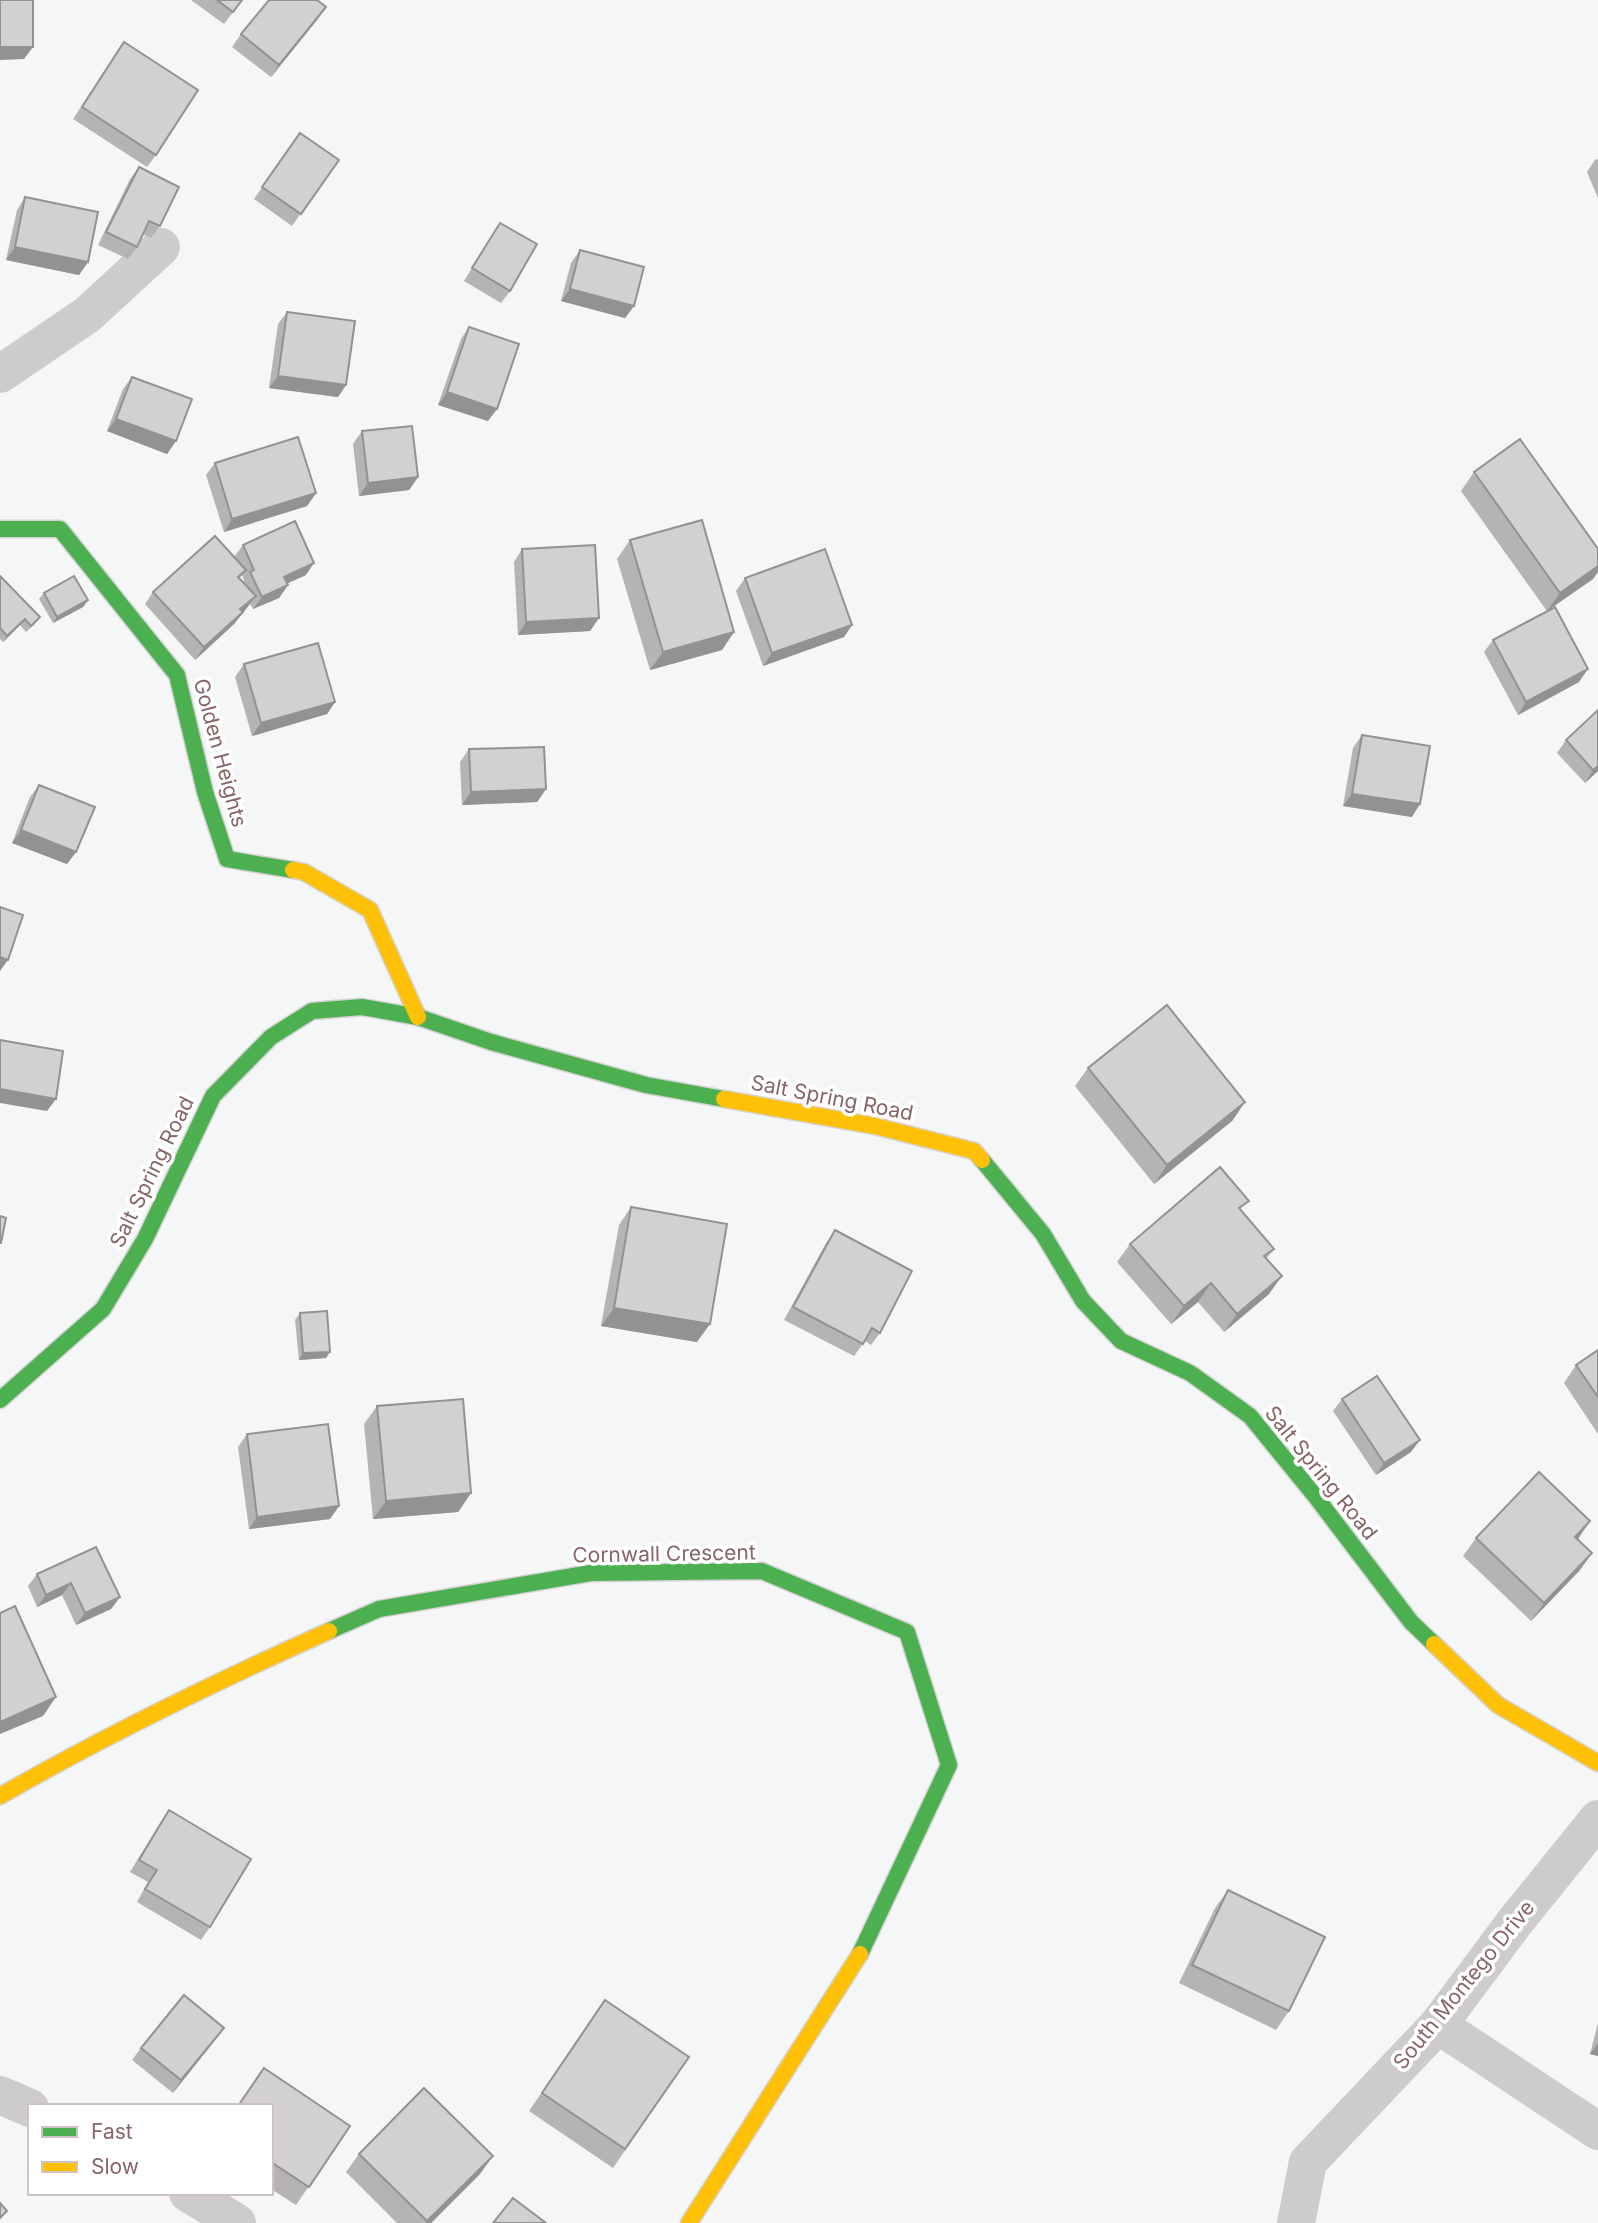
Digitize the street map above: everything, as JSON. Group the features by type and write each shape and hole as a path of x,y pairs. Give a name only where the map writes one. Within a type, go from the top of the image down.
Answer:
{"street":[{"path":"0,374 87,315 161,247"},
{"name":"Golden Heights","path":"0,528 60,529 177,675 205,792 227,859 304,873 370,909 418,1017"},
{"name":"Salt Spring Road","path":"0,1400 103,1309 145,1239 213,1096 271,1037 312,1011 362,1007 418,1017 491,1042 646,1085 876,1126 974,1151 1043,1234 1083,1301 1121,1341 1190,1373 1250,1416 1316,1497 1410,1622 1498,1705 1598,1763"},
{"name":"Cornwall Crescent","path":"0,1796 85,1747 216,1682 379,1609 591,1573 762,1571 907,1632 949,1765 856,1964 689,2223"},
{"name":"South Montego Drive","path":"1296,2223 1308,2162 1438,2025 1514,1923 1598,1819"},
{"path":"1438,2025 1598,2131"},
{"path":"0,2095 28,2107"},
{"path":"191,2195 237,2223"}],"building":[{"path":"0,0 33,0 33,47 0,47"},
{"path":"217,0 242,0 233,12"},
{"path":"269,0 317,0 326,7 279,65 241,34"},
{"path":"124,42 198,90 156,155 82,107"},
{"path":"300,133 339,160 301,214 262,187"},
{"path":"139,167 179,187 160,226 149,221 137,247 106,232"},
{"path":"25,197 98,212 88,262 15,247"},
{"path":"500,223 537,244 510,291 472,268"},
{"path":"580,250 644,267 634,306 570,289"},
{"path":"287,312 355,321 346,385 278,376"},
{"path":"469,327 519,344 497,409 447,392"},
{"path":"132,377 192,399 176,441 116,419"},
{"path":"412,426 418,477 368,483 362,431"},
{"path":"298,437 316,493 232,519 215,463"},
{"path":"1520,439 1598,549 1598,566 1560,593 1474,472"},
{"path":"702,520 734,632 663,652 630,540"},
{"path":"295,521 314,563 284,577 288,585 262,597 250,572 254,570 243,545"},
{"path":"215,536 246,570 238,577 256,596 240,609 243,612 204,647 153,592"},
{"path":"595,545 599,618 526,622 522,549"},
{"path":"825,549 852,625 772,653 745,578"},
{"path":"0,576 40,617 31,626 25,619 7,636 0,628"},
{"path":"74,576 88,600 57,617 44,593"},
{"path":"1555,607 1588,669 1526,702 1493,640"},
{"path":"318,643 335,702 261,723 244,664"},
{"path":"1598,710 1598,766 1593,770 1566,740"},
{"path":"1362,735 1430,746 1420,804 1352,794"},
{"path":"544,747 546,789 471,792 469,749"},
{"path":"39,785 95,807 76,852 21,830"},
{"path":"0,907 23,915 8,960 0,957"},
{"path":"1167,1005 1245,1102 1167,1165 1088,1068"},
{"path":"0,1040 63,1051 56,1099 0,1089"},
{"path":"1220,1167 1249,1201 1239,1208 1274,1249 1264,1256 1282,1276 1237,1314 1211,1283 1184,1306 1130,1244"},
{"path":"631,1207 727,1224 710,1324 614,1308"},
{"path":"0,1216 6,1218 1,1243 0,1243"},
{"path":"835,1230 912,1271 880,1333 872,1328 863,1344 793,1307"},
{"path":"327,1311 330,1352 303,1353 300,1313"},
{"path":"1598,1350 1598,1397 1576,1365"},
{"path":"1377,1376 1420,1440 1384,1463 1342,1399"},
{"path":"463,1399 471,1493 386,1501 377,1406"},
{"path":"328,1424 339,1506 257,1517 247,1434"},
{"path":"1539,1472 1590,1521 1575,1537 1592,1553 1544,1603 1476,1538"},
{"path":"96,1547 120,1597 85,1613 71,1583 46,1595 37,1574"},
{"path":"15,1606 56,1697 0,1722 0,1613"},
{"path":"169,1810 251,1859 210,1927 145,1889 157,1870 139,1860"},
{"path":"1228,1890 1325,1937 1289,2011 1192,1965"},
{"path":"184,1995 224,2028 181,2080 141,2048"},
{"path":"605,2000 689,2057 625,2149 542,2093"},
{"path":"264,2068 350,2126 309,2187 273,2163 273,2104 239,2104"},
{"path":"424,2088 493,2156 427,2221 359,2154"},
{"path":"513,2198 546,2223 493,2223"},
{"path":"0,2203 7,2211 0,2218"}],"traffic: fast":[{"path":"0,529 60,529 177,675 205,792 227,859 293,870"},
{"path":"0,1400 103,1309 145,1239 213,1096 271,1037 312,1011 362,1007 418,1017 491,1042 646,1085 724,1099"},
{"path":"982,1160 1043,1234 1083,1301 1121,1341 1190,1373 1250,1416 1316,1497 1411,1622 1434,1644"},
{"path":"329,1631 379,1609 591,1573 762,1571 907,1632 949,1765 860,1954"}],"traffic: slow":[{"path":"293,870 304,872 370,910 418,1017"},
{"path":"724,1099 875,1126 974,1151 982,1160"},
{"path":"0,1796 162,1709 329,1631"},
{"path":"1434,1644 1498,1705 1598,1763"},
{"path":"689,2223 860,1954"}]}
